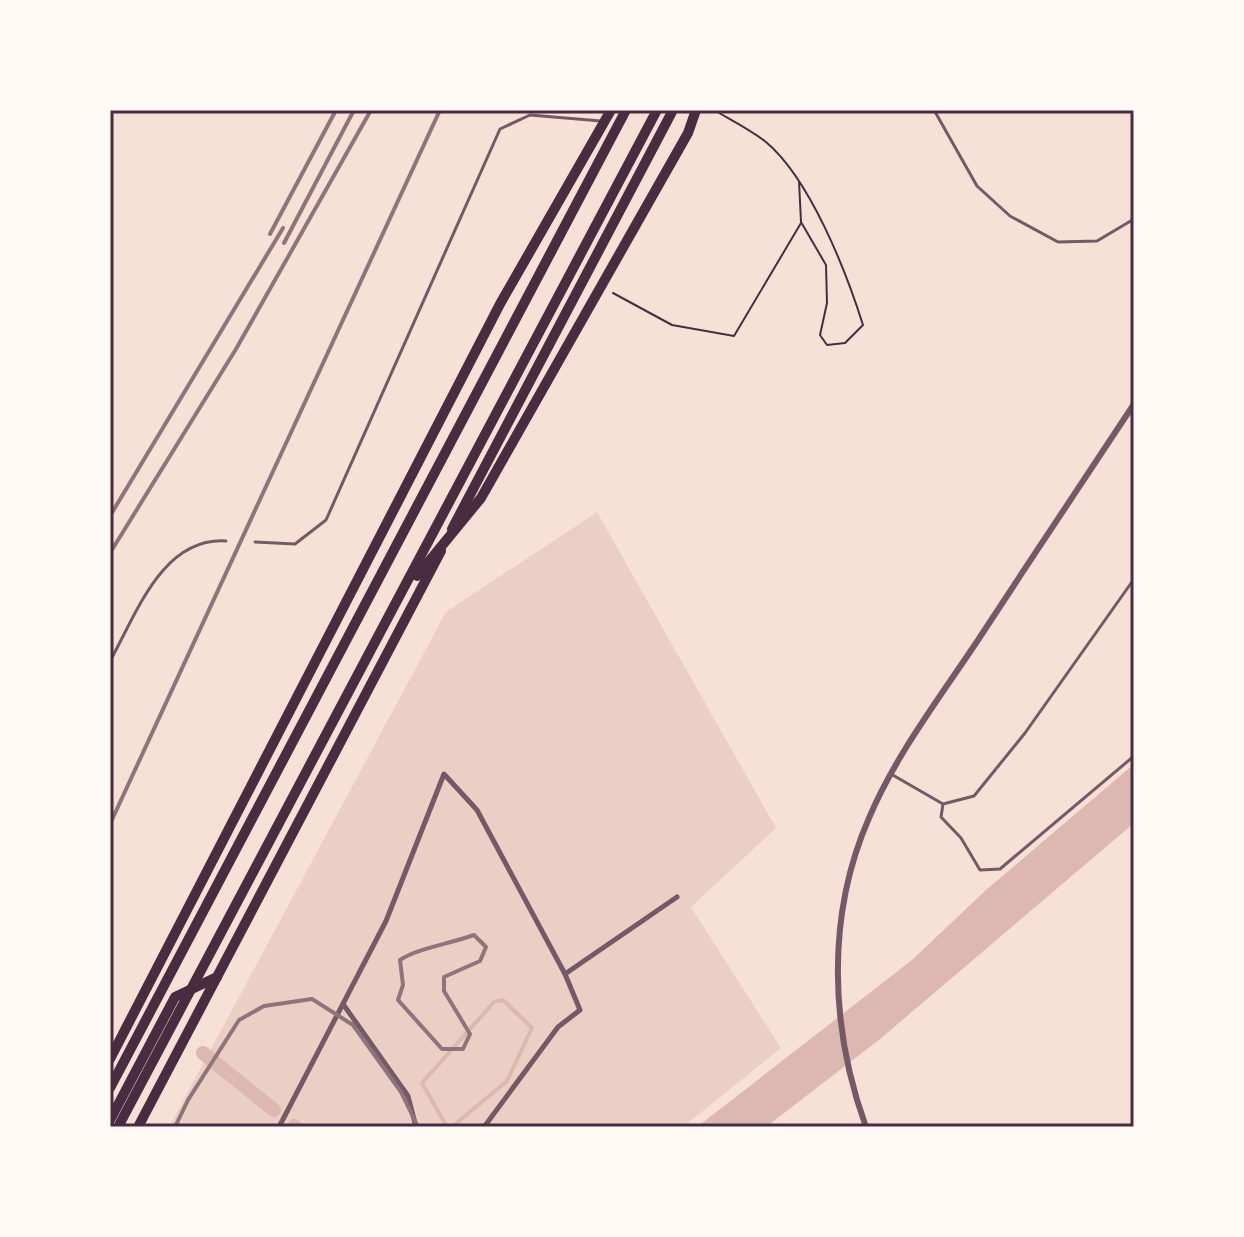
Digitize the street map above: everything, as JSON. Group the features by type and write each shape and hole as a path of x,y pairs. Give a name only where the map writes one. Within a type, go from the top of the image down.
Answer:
{"main road":[{"path":"110,1059 500,304 611,110"},
{"path":"110,1088 626,110"},
{"path":"110,1120 127,1098 403,593 657,110"},
{"path":"138,1127 673,110"},
{"path":"403,593 481,498 688,133 696,110"},
{"path":"120,1127 127,1098 175,997 217,977"}],"street":[{"path":"866,1127 851,1077 839,1000 838,941 844,900 868,819 891,774 1134,404"},
{"path":"279,1127 386,921 444,774 477,810 565,974 580,1010 558,1027 484,1127"},
{"path":"565,974 677,897"},
{"path":"343,1004 408,1096 416,1127"}],"lane":[{"path":"934,110 977,186 1010,216 1058,242 1097,241 1134,219"},
{"path":"255,542 295,544 326,520 500,129 530,115 605,122"},
{"path":"110,661 154,582 181,551 212,540 226,541"},
{"path":"891,774 943,804 974,796 1025,733 1134,579"},
{"path":"943,804 941,817 961,838 980,870 1000,869 1134,756"}],"path":[{"path":"714,110 767,143 799,181 846,272 863,325 845,343 827,345 820,335 827,303 826,265 801,222 799,181"},
{"path":"611,292 672,325 734,336 801,222"}],"shaded area":[{"path":"597,512 776,828 691,907 781,1048 683,1127 169,1127 446,612"},
{"path":"1134,764 1134,823 880,1039 766,1127 697,1127 912,960 986,890"}],"waterway":[{"path":"447,1127 422,1083 494,1002 503,1000 532,1028 507,1081 452,1127"},
{"path":"203,1053 274,1110"}],"railway":[{"path":"270,234 336,110"},
{"path":"284,243 354,110"},
{"path":"110,553 236,349 371,110"},
{"path":"110,824 440,110"},
{"path":"110,516 283,228"},
{"path":"474,935 486,947 480,961 444,977 444,991 470,1034 463,1049 442,1049 398,1000 403,985 400,960 425,949 474,935"},
{"path":"175,1127 188,1100 239,1020 264,1006 312,999 353,1025 401,1092 418,1127"}]}
